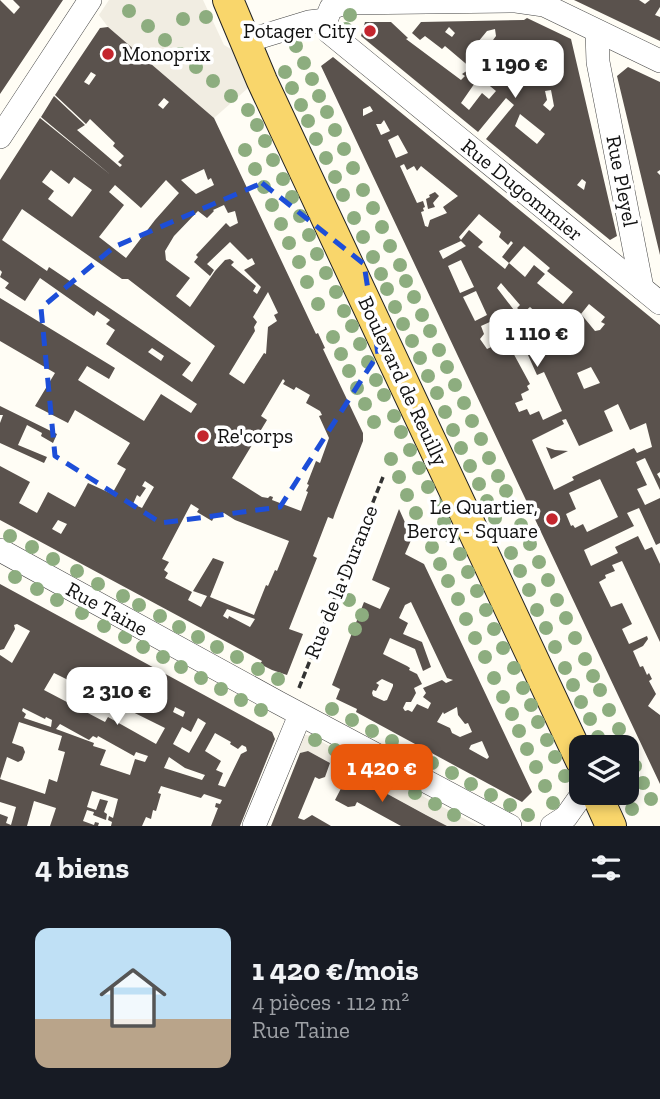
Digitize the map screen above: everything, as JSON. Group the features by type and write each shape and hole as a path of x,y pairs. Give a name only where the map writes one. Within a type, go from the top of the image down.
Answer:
{"main road":[{"name":"Boulevard de Reuilly","path":"228,0 262,81 569,735"},
{"path":"601,805 611,826"}],"street":[{"path":"0,137 90,0"},
{"path":"260,37 327,16 331,8 345,3 545,2 597,32 660,61"},
{"name":"Rue Dugommier","path":"327,16 329,32 660,303"},
{"name":"Rue Pleyel","path":"597,32 598,62 642,288"},
{"name":"Rue Taine","path":"0,550 300,715 476,818 510,826"},
{"path":"254,826 300,715"},
{"path":"552,826 566,817 574,805"}],"path":[{"name":"Rue de la Durance","path":"299,688 383,477"}],"highlighted area":[{"path":"262,183 364,264 378,354 280,507 161,523 55,456 41,308 114,247"}],"shaded area":[{"path":"109,0 203,0 224,45 231,49 248,88 214,118 108,27 99,15"},
{"path":"306,735 478,826 447,826 308,751 300,753 296,738"}],"building":[{"path":"0,0 14,14 20,7 13,0 63,0 0,94"},
{"path":"574,0 639,0 645,4 650,0 660,0 660,7 655,15 660,17 660,41"},
{"path":"527,18 571,39 617,236 610,240 486,139 514,105 506,98 478,132 361,36 365,22 391,22 408,38 406,39 461,80 465,76 462,74 471,68 445,46 442,49 425,36 420,40 412,33 421,22","holes":["449,27 455,33 452,37 445,32","495,29 496,36 482,55 478,51 483,45 478,42 487,31","507,43 538,68 518,92 513,88 517,83 492,63","479,77 496,91 489,99 482,93 469,110 461,103","551,90 554,106 550,111 543,105 547,100 545,91","520,114 545,134 537,144 515,126","582,179 586,182 584,190 577,185"]},
{"path":"108,27 214,118 363,433 363,441 333,519 328,517 313,556 317,558 289,629 303,634 287,675 260,664 262,661 0,520 0,466 30,482 19,503 37,513 48,492 75,507 88,483 112,494 126,469 117,464 130,443 75,410 68,423 35,406 55,373 0,341 0,298 115,368 109,379 87,366 78,380 144,421 161,394 191,413 197,404 106,344 115,330 106,324 110,320 97,311 94,316 40,278 25,301 5,288 9,283 0,277 0,180 40,118 112,176 41,117 54,96 85,125 77,130 120,167 122,165 118,162 124,156 113,146 115,143 90,119 86,124 55,95 100,28","holes":["91,72 96,75 89,85 84,82","164,98 169,102 163,109 158,105","204,169 208,180 211,178 214,185 196,194 181,180","51,170 69,184 74,177 92,190 72,217 48,199 54,191 42,182","166,180 179,193 126,258 99,237 124,205 109,192 115,185 141,208","224,205 228,213 235,211 238,223 230,227 226,223 196,255 198,257 194,262 210,276 214,270 207,264 230,242 248,260 252,258 255,264 244,270 261,287 257,294 253,291 256,286 231,265 234,262 230,259 225,260 215,271 190,307 176,296 190,278 166,260 165,251 174,236 198,211 207,218 213,210","22,209 122,279 128,279 215,346 192,382 182,375 191,363 49,267 47,271 2,240","268,292 278,313 274,315 277,321 268,327 266,354 264,353 244,384 229,374 255,331 257,322 253,317","152,348 164,356 161,361 148,352","283,379 283,384 294,390 296,387 310,395 306,403 320,411 322,415 319,416 329,438 320,463 316,461 307,484 308,492 301,511 272,500 273,497 262,497 232,478 267,420 261,416","145,481 154,487 142,508 133,504 137,495 140,497 146,488 142,486","191,504 199,509 197,512 212,521 215,515 224,513 289,541 254,615 210,597 224,562 213,558 193,591 207,596 201,607 188,600 192,592 165,578 168,573 164,570 169,562 162,559","58,520 67,524 61,534 52,529","227,609 255,619 250,627 229,616 228,619 223,616"]},
{"path":"333,57 660,325 660,472 657,474 660,490 645,458 636,462 647,485 637,489 645,505 660,498 660,543 656,545 639,508 627,513 634,526 584,550 591,566 618,553 615,547 638,536 645,550 652,547 660,564 660,642 622,561 612,565 615,571 605,575 606,578 599,582 611,607 622,603 632,624 622,629 629,644 647,636 648,639 643,646 633,651 640,667 643,666 647,675 649,673 652,679 649,681 656,694 648,706 660,715 660,784 321,66","holes":["370,106 373,111 363,116 363,109","384,120 390,131 381,135 376,124 381,124","398,135 408,153 396,158 388,140","404,164 407,170 414,166 417,171 421,166 458,196 443,207 447,213 430,220 428,227 425,226 421,212 425,207 423,201 417,203 400,166","479,214 501,232 499,237 508,245 511,241 513,243 502,257 509,263 505,269 478,247 483,242 469,230 461,240 459,237","461,241 466,246 443,259 439,251","524,246 550,268 547,271 573,292 563,304 537,283 545,274 534,265 525,277 509,263","461,260 474,287 460,293 448,266","501,283 520,305 517,308 523,313 530,307 540,316 536,324 542,329 535,338 523,344 537,375 544,372 562,411 543,420 539,411 530,415 527,409 519,412 515,403 523,400 521,394 529,390 527,386 530,384 511,349 524,343 522,330 518,329 514,322 520,318 497,288","476,291 487,315 475,321 463,297","589,304 605,317 601,322 605,324 595,331 581,314","492,321 502,342 487,349 480,339 484,334 481,326","591,367 600,383 584,389 577,373","618,404 630,430 646,423 652,447 637,453 634,448 572,477 574,480 554,490 532,440 564,424 562,420 566,419 579,446 613,431 604,411","600,479 618,517 587,532 583,524 575,528 571,526 566,514 576,509 569,493"]},
{"path":"628,67 660,82 660,170 657,172 660,175 660,255 617,76"},
{"path":"435,192 439,196 433,203 435,207 428,209 426,199"},
{"path":"0,406 57,434 53,443 27,425 18,445 47,457 44,463 0,443 0,423 3,415 0,415"},
{"path":"546,447 555,450 568,451 551,459"},
{"path":"399,509 412,538 405,554 424,564 532,792 522,802 336,699 340,689 332,685 364,602 380,609 390,588 372,580","holes":["411,602 447,678 453,680 446,683 442,680 423,688 426,693 423,697 431,703 428,709 417,704 412,712 403,708 406,702 411,702 416,693 414,688 422,684 410,668 383,654 390,638 415,649 423,671 431,667 422,642 403,634 408,623 399,618 405,605","382,679 393,684 387,700 373,696 373,690 376,691 379,685 376,683","457,707 458,715 465,724 468,723 472,732 460,737 452,733 450,728 437,722 443,712 444,714","482,741 489,757 487,759 469,749 471,745"]},
{"path":"0,584 272,732 275,739 240,826 211,826 218,808 215,807 216,803 220,804 222,800 204,794 201,798 161,786 156,811 153,810 151,819 146,817 142,826 111,826 109,816 113,818 118,799 92,791 87,807 96,810 100,799 108,801 104,812 107,814 106,820 87,810 83,821 94,825 95,822 99,823 98,826 50,826 56,808 34,801 27,826 0,826 0,814 8,817 6,823 11,825 16,807 0,802 0,779 0,655 12,663 30,631 14,625 15,629 4,649 0,650","holes":["54,673 165,728 156,744 108,717 105,722 44,690","175,707 185,712 183,717 173,712","23,708 52,720 51,727 24,718 26,714 22,711","198,718 206,723 189,753 173,744 182,727 191,732","19,722 62,736 58,750 65,752 57,782 49,779 45,794 0,779 7,757 18,762 22,760 25,752 23,747 12,743","60,724 89,740 98,736 134,756 136,752 148,756 145,762 135,759 130,775 100,765 106,750 93,746 94,743 56,729","215,733 238,749 242,745 246,747 247,751 241,754 225,787 218,785 223,773 216,770 221,761 205,751","169,757 185,768 205,775 202,780 164,768"]},
{"path":"308,751 330,763 325,777 315,777 298,818 304,820 312,815 331,826 271,826 300,753"},
{"path":"349,773 447,826 401,826 357,802 355,806 348,807 335,800"}],"place":[{"name":"Potager City","path":"370,31"},
{"name":"Monoprix","path":"108,54"},
{"name":"Re'corps","path":"203,436"},
{"name":"Le Quartier, Bercy - Square","path":"552,519"}]}
